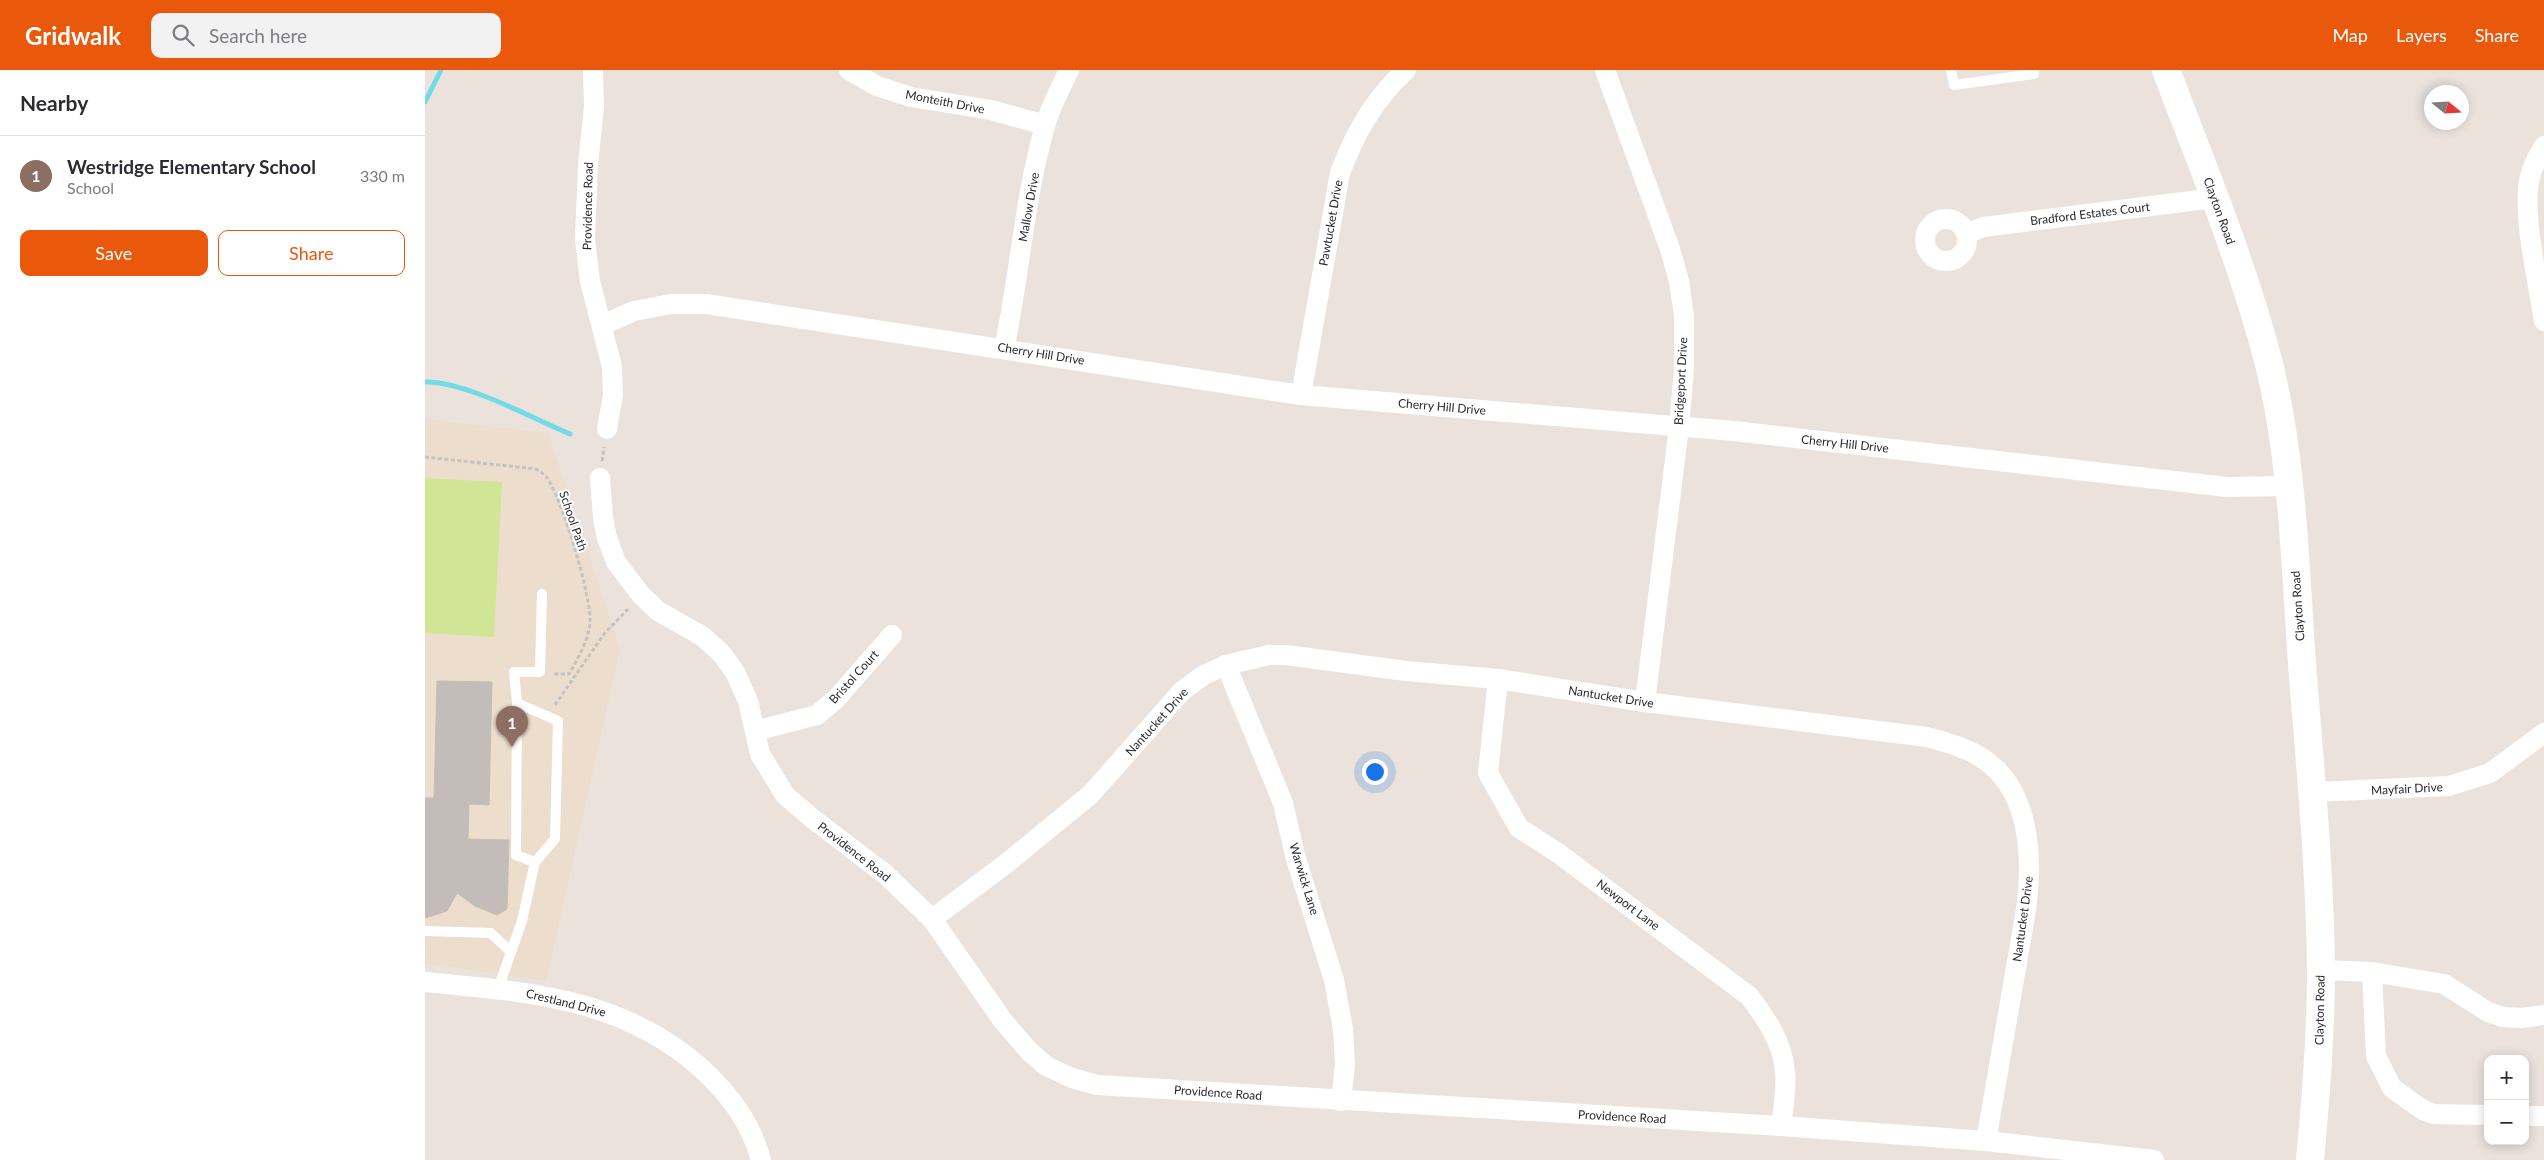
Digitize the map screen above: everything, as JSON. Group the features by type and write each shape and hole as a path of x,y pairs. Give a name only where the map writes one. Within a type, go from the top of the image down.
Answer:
{"main road":[{"name":"Clayton Road","path":"2166,70 2215,198 2251,300 2268,362 2282,430 2289,486 2314,792 2321,970 2317,1086 2309,1160"}],"street":[{"name":"Providence Road","path":"593,70 594,107 588,165 585,239 590,281 612,367 613,396 607,429"},
{"name":"Monteith Drive","path":"849,70 877,86 911,97 991,110 1045,125"},
{"name":"Mallow Drive","path":"1004,349 1014,302 1028,200 1045,125 1069,70"},
{"name":"Pawtucket Drive","path":"1301,395 1340,173 1350,147 1375,104 1390,84 1406,70"},
{"name":"Bridgeport Drive","path":"1605,70 1670,249 1679,281 1683,316 1684,369 1679,427 1645,702"},
{"path":"2544,146 2534,163 2528,188 2530,223 2544,321"},
{"name":"Bradford Estates Court","path":"1967,234 1983,227 2215,198"},
{"name":"Cherry Hill Drive","path":"602,324 634,311 671,304 706,304 1301,395 1734,431 2227,487 2289,486"},
{"name":"Providence Road","path":"599,478 607,538 617,562 641,595 658,611 702,636 721,653 735,672 747,701 760,754 785,795 885,874 932,919 1003,1021 1029,1051 1046,1066 1072,1078 1097,1085 1781,1126 1986,1141 2154,1160"},
{"name":"Bristol Court","path":"755,731 817,715 836,699 892,635"},
{"name":"Nantucket Drive","path":"932,919 1071,812 1091,794 1182,691 1204,675 1226,665 1269,655 1287,655 1406,671 1498,679 1645,702 1927,737 1979,755 1996,770 2012,789 2023,814 2030,877 1986,1141"},
{"name":"Warwick Lane","path":"1226,665 1283,803 1297,859 1334,980 1343,1029 1345,1065 1341,1101"},
{"name":"Newport Lane","path":"1498,679 1488,773 1519,828 1558,853 1749,996 1767,1020 1779,1047 1785,1072 1781,1126"},
{"name":"Mayfair Drive","path":"2314,792 2449,786 2490,773 2544,732"},
{"path":"2321,970 2372,972 2444,984 2489,1012 2503,1017 2522,1018 2544,1015"},
{"path":"2372,972 2376,1056 2393,1088 2423,1110 2434,1114 2484,1115"},
{"name":"Crestland Drive","path":"425,982 523,991 601,1009 651,1032 688,1057 718,1084 742,1114 761,1160"},
{"path":"2529,1116 2544,1116"}],"lane":[{"path":"1951,70 1954,85 2034,74 2034,70"},
{"path":"535,862 517,855 517,703 515,672 540,672 542,594"},
{"path":"498,989 523,921 535,862 555,839 558,721 517,703"},
{"path":"425,931 491,932 511,952"}],"path":[{"name":"School Path","path":"425,457 536,469 547,477 554,490 582,572 590,621 582,649 569,674 552,674"},
{"path":"552,711 604,634 641,595"}],"shaded area":[{"path":"425,419 548,433 620,648 546,981 425,963"}],"green space":[{"path":"425,478 502,482 494,637 425,633"}],"building":[{"path":"437,681 492,682 489,805 469,804 468,839 509,840 507,909 497,915 475,906 457,893 447,911 425,918 425,798 434,798"}],"waterway":[{"path":"425,102 441,70"},
{"path":"425,382 458,387 478,394 570,434"}],"place":[{"name":"Westridge Elementary School","path":"512,747"}]}
